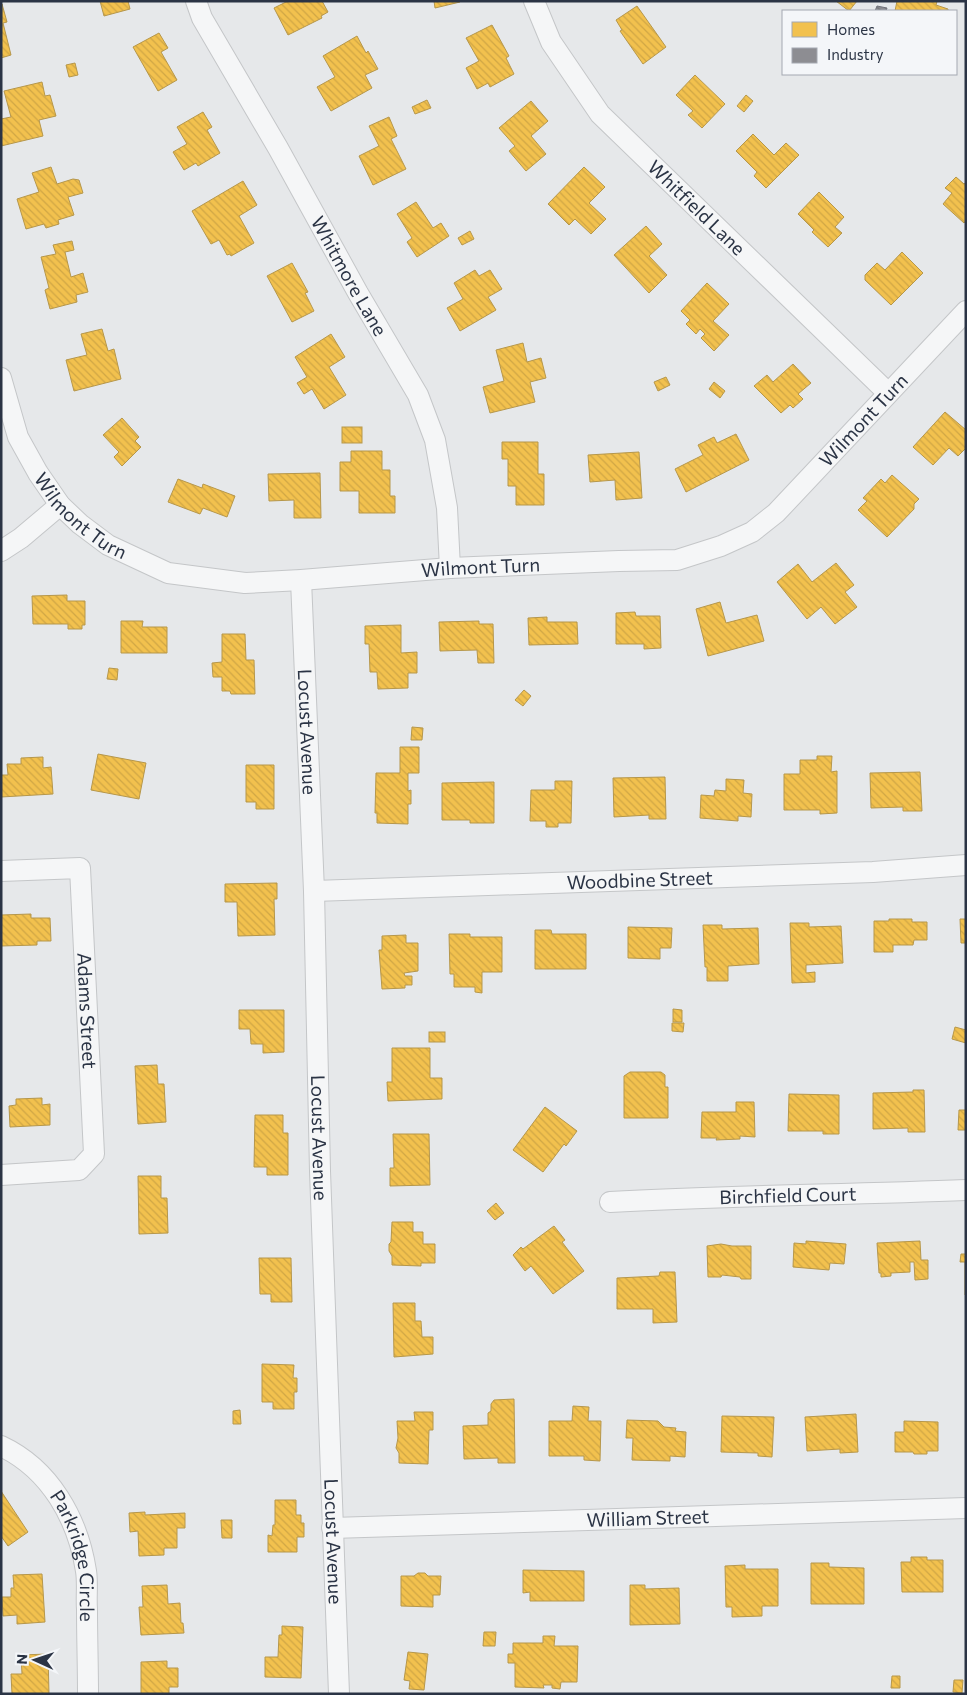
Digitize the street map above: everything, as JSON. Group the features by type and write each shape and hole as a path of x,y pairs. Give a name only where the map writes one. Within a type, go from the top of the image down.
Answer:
{"street":[{"name":"Whitmore Lane","path":"196,1 202,18 418,395 435,440 447,508 450,568"},
{"name":"Whitfield Lane","path":"534,1 551,42 600,114 888,393"},
{"name":"Wilmont Turn","path":"1,378 18,437 38,473 60,504 80,524 108,545 168,573 244,583 450,568 677,560 721,546 752,532 776,513 966,311"},
{"path":"1,551 21,538 60,504"},
{"name":"Locust Avenue","path":"301,580 314,891 320,1171 339,1694"},
{"name":"Woodbine Street","path":"314,891 874,872 966,865"},
{"name":"Adams Street","path":"1,871 80,868 94,1154 79,1170 1,1175"},
{"name":"Birchfield Court","path":"610,1202 704,1196 840,1195 966,1190"},
{"name":"Parkridge Circle","path":"1,1446 15,1452 39,1472 59,1496 75,1528 86,1572 88,1694"},
{"name":"William Street","path":"332,1528 966,1508"}],"building: Homes":[{"path":"100,1 128,1 130,9 104,16"},
{"path":"288,1 322,1 328,12 321,16 322,18 288,35 274,8"},
{"path":"434,1 460,1 460,2 435,8"},
{"path":"836,1 857,1 848,10"},
{"path":"897,1 937,1 936,5 948,9 948,10 895,10"},
{"path":"2,4 7,22 3,23 11,55 1,58"},
{"path":"637,6 666,47 643,64 620,31 622,30 616,20"},
{"path":"492,25 509,56 506,58 514,74 490,87 488,83 477,89 466,68 479,61 466,38"},
{"path":"159,33 168,48 161,52 177,80 158,91 133,47"},
{"path":"357,36 366,53 368,51 378,69 365,75 372,88 331,111 317,87 335,77 323,56"},
{"path":"75,63 78,75 69,77 66,65"},
{"path":"695,75 725,104 702,128 688,115 693,111 676,95"},
{"path":"42,82 45,96 50,95 56,116 39,120 43,136 1,146 1,119 11,117 4,91"},
{"path":"746,95 753,101 744,112 737,106"},
{"path":"427,100 431,108 415,114 412,107"},
{"path":"531,101 548,121 531,136 546,154 526,171 509,151 515,146 499,128"},
{"path":"203,112 212,127 207,130 220,153 198,166 196,163 184,170 173,152 187,144 177,127"},
{"path":"389,117 397,136 391,139 406,169 373,185 359,156 379,146 369,126"},
{"path":"753,134 774,155 786,143 799,155 766,188 754,176 757,172 736,151"},
{"path":"51,167 57,184 73,179 79,180 83,193 68,197 74,215 58,220 59,224 46,228 44,224 26,229 17,199 39,192 32,173"},
{"path":"584,167 605,187 589,203 606,219 591,234 575,219 569,225 548,204"},
{"path":"956,177 964,184 966,182 966,221 964,223 943,204 952,193 945,188"},
{"path":"243,181 257,205 239,216 254,243 231,256 230,254 227,255 219,240 211,244 192,211"},
{"path":"819,192 844,217 835,227 842,233 828,247 812,232 814,230 798,214"},
{"path":"416,202 433,228 441,223 449,236 417,257 407,242 412,238 397,214"},
{"path":"646,226 662,244 649,256 667,275 649,293 614,255"},
{"path":"470,231 474,239 462,245 458,238"},
{"path":"72,241 74,250 65,252 71,277 83,273 88,292 76,295 77,302 50,309 45,290 49,288 41,257 56,254 53,245"},
{"path":"902,252 923,273 891,305 865,280 865,275 877,263 885,270"},
{"path":"292,263 308,292 305,293 314,311 292,322 267,276"},
{"path":"475,270 479,276 490,270 502,289 488,297 496,310 460,331 447,308 463,299 454,283"},
{"path":"707,283 729,304 713,321 729,335 714,351 701,338 705,334 700,329 696,334 686,324 690,320 681,311"},
{"path":"102,329 108,351 114,349 121,379 74,391 66,360 87,355 81,334"},
{"path":"331,334 345,357 329,367 346,395 324,409 312,389 304,394 297,383 307,377 295,357"},
{"path":"523,343 527,362 541,358 546,378 530,382 535,402 490,413 483,387 504,381 496,350"},
{"path":"793,364 811,383 798,394 803,399 793,408 790,405 781,413 754,386 767,375 773,382"},
{"path":"666,377 670,385 658,391 654,382"},
{"path":"714,382 725,391 720,398 709,389"},
{"path":"945,412 966,430 966,448 958,456 949,448 933,465 913,447"},
{"path":"122,418 139,437 135,441 141,447 122,466 114,457 119,452 103,435"},
{"path":"342,427 362,427 362,443 342,443"},
{"path":"736,434 749,460 686,492 675,469 703,455 698,445 714,437 717,443"},
{"path":"502,442 538,442 538,474 544,474 544,505 516,505 516,486 508,486 508,459 502,459"},
{"path":"351,451 382,451 382,470 390,470 390,496 395,496 395,513 359,513 359,491 340,491 340,462 351,462"},
{"path":"639,452 642,498 616,500 615,480 590,482 588,455"},
{"path":"320,473 321,518 294,518 294,500 269,501 268,474"},
{"path":"892,475 919,499 914,504 914,509 887,537 858,510 867,501 863,498 881,479 885,483"},
{"path":"178,479 202,488 203,484 235,496 227,517 203,508 200,514 168,502"},
{"path":"836,563 854,585 845,592 857,607 835,624 821,607 807,619 777,582 798,564 812,582"},
{"path":"67,595 67,601 85,601 85,625 82,625 82,629 68,629 68,624 33,624 32,596"},
{"path":"720,602 726,623 757,615 764,641 708,656 696,609"},
{"path":"635,612 636,616 660,616 661,648 644,649 644,644 616,644 616,613"},
{"path":"547,617 547,622 577,622 578,644 529,645 528,618"},
{"path":"121,621 143,621 142,627 167,627 167,653 121,653"},
{"path":"479,621 479,624 493,624 494,663 478,663 477,650 440,651 439,622"},
{"path":"401,625 401,653 417,652 417,673 408,673 408,688 378,689 377,672 370,672 369,644 365,644 365,626"},
{"path":"222,634 245,634 246,660 254,660 255,694 231,694 230,691 222,691 222,677 213,677 212,663 222,662"},
{"path":"109,668 118,669 117,680 107,679"},
{"path":"524,690 531,696 523,706 515,700"},
{"path":"412,727 423,728 422,740 411,740"},
{"path":"400,747 419,747 419,773 408,773 408,791 411,790 411,804 408,804 408,824 377,823 377,813 375,813 376,773 400,773"},
{"path":"98,754 146,763 139,799 91,790"},
{"path":"817,756 832,756 831,772 837,771 837,813 820,814 820,810 784,810 784,774 800,774 800,760 817,760"},
{"path":"43,757 43,768 51,767 53,794 1,797 1,775 8,775 7,764 21,764 21,758"},
{"path":"246,765 274,765 274,809 256,809 256,802 246,802"},
{"path":"920,772 922,811 903,811 903,807 871,808 870,773"},
{"path":"665,777 666,819 649,819 649,815 614,817 613,778"},
{"path":"726,779 744,780 743,793 752,794 751,817 738,816 738,821 700,818 701,795 714,796 715,790 726,791"},
{"path":"555,781 572,781 571,823 558,823 558,827 546,827 546,821 530,821 531,790 555,790"},
{"path":"494,782 494,823 470,823 470,820 442,820 442,783"},
{"path":"277,883 277,899 274,899 275,935 238,936 237,902 225,902 225,884"},
{"path":"31,914 31,918 50,918 51,941 37,941 37,945 1,946 1,915"},
{"path":"889,919 912,919 912,922 927,922 927,940 914,940 913,945 893,945 893,952 874,952 874,921 889,921"},
{"path":"960,919 966,919 966,943 961,943"},
{"path":"790,923 809,923 809,927 841,926 843,963 806,965 806,973 815,972 815,982 792,983"},
{"path":"703,925 722,925 722,929 758,928 759,964 728,966 728,981 707,981"},
{"path":"628,927 672,928 671,948 660,948 660,959 628,958"},
{"path":"535,930 551,930 552,934 586,934 586,969 535,969"},
{"path":"449,934 470,934 470,937 502,937 502,972 482,972 482,993 475,992 475,987 454,987 454,974 450,974"},
{"path":"406,935 406,943 418,943 418,971 404,973 405,976 412,976 412,985 405,985 405,988 382,989 379,950 382,950 382,936"},
{"path":"673,1009 682,1010 682,1022 673,1022"},
{"path":"239,1010 284,1010 284,1052 263,1053 263,1044 251,1044 250,1029 239,1029"},
{"path":"672,1023 684,1023 683,1032 672,1031"},
{"path":"955,1027 966,1030 966,1043 952,1039"},
{"path":"429,1032 445,1032 445,1042 429,1042"},
{"path":"392,1048 430,1048 430,1078 442,1078 442,1099 388,1101 387,1082 392,1082"},
{"path":"157,1065 158,1084 164,1084 166,1122 138,1124 135,1066"},
{"path":"630,1072 661,1072 665,1075 665,1087 668,1087 668,1118 624,1118 624,1076"},
{"path":"913,1090 924,1090 925,1132 908,1132 908,1128 873,1129 873,1093 913,1092"},
{"path":"789,1094 839,1095 839,1134 823,1134 823,1131 788,1131"},
{"path":"42,1098 42,1105 50,1104 50,1125 10,1127 9,1106 16,1105 16,1099"},
{"path":"736,1102 754,1102 755,1137 740,1136 740,1139 716,1140 717,1138 701,1138 702,1112 736,1112"},
{"path":"545,1107 577,1131 566,1146 564,1144 543,1172 513,1150"},
{"path":"959,1110 966,1110 966,1130 958,1130"},
{"path":"255,1115 283,1115 283,1133 288,1133 288,1175 267,1175 267,1167 254,1167"},
{"path":"393,1134 429,1134 430,1185 390,1186 390,1168 394,1168"},
{"path":"138,1176 161,1176 161,1198 167,1198 168,1233 139,1234"},
{"path":"496,1203 504,1213 495,1220 487,1211"},
{"path":"392,1222 413,1222 413,1232 423,1232 423,1244 435,1244 435,1263 421,1263 421,1266 392,1265 389,1244 391,1242"},
{"path":"554,1226 565,1240 562,1242 584,1271 553,1294 531,1266 525,1271 513,1255 521,1247 523,1249"},
{"path":"806,1241 846,1244 844,1264 830,1263 829,1270 793,1267 794,1243 806,1244"},
{"path":"920,1241 921,1260 928,1260 928,1279 915,1280 914,1262 910,1262 910,1272 891,1273 891,1276 881,1277 881,1273 879,1273 877,1243"},
{"path":"721,1244 751,1246 751,1279 722,1275 721,1277 708,1277 707,1246"},
{"path":"961,1254 966,1254 965,1295 965,1262 960,1262"},
{"path":"259,1258 291,1258 292,1302 271,1302 271,1294 260,1294"},
{"path":"660,1272 675,1272 677,1322 653,1323 653,1309 617,1309 617,1278 659,1276"},
{"path":"393,1303 415,1303 415,1321 421,1321 422,1337 433,1337 433,1354 394,1357"},
{"path":"262,1364 294,1365 293,1378 297,1378 297,1392 294,1392 294,1409 273,1409 273,1402 262,1402"},
{"path":"514,1399 515,1463 498,1463 498,1458 464,1459 463,1426 488,1425 488,1413 491,1411 491,1404 494,1400"},
{"path":"573,1406 589,1407 588,1421 601,1421 600,1461 584,1460 584,1456 549,1456 549,1421 572,1421"},
{"path":"240,1410 241,1424 233,1424 233,1411"},
{"path":"414,1412 433,1412 433,1430 429,1430 428,1464 399,1463 399,1453 396,1448 398,1438 397,1421 415,1421"},
{"path":"856,1414 858,1452 840,1453 840,1449 807,1451 805,1417"},
{"path":"722,1416 774,1417 772,1457 758,1456 758,1453 721,1452"},
{"path":"627,1420 658,1421 664,1427 676,1428 675,1431 686,1432 685,1457 670,1456 670,1461 632,1460 633,1438 626,1438"},
{"path":"904,1421 938,1422 938,1451 927,1451 927,1454 895,1452 895,1432 904,1432"},
{"path":"1,1491 28,1532 8,1546 1,1536"},
{"path":"275,1500 296,1500 296,1515 301,1515 301,1523 304,1523 304,1537 297,1537 297,1552 268,1552 268,1535 272,1536 273,1525 275,1525"},
{"path":"145,1512 145,1515 185,1513 185,1528 177,1528 177,1548 164,1548 164,1555 139,1556 138,1531 130,1532 129,1513"},
{"path":"221,1520 232,1520 232,1538 222,1538"},
{"path":"911,1557 943,1560 943,1592 902,1592 901,1562 911,1562"},
{"path":"811,1563 829,1563 829,1567 864,1568 864,1604 811,1604"},
{"path":"745,1565 745,1569 778,1569 778,1606 762,1606 762,1616 732,1617 732,1607 726,1607 725,1566"},
{"path":"523,1570 584,1571 584,1601 530,1601 530,1592 523,1593"},
{"path":"418,1573 425,1573 428,1576 441,1576 440,1595 433,1595 433,1607 401,1606 401,1576 414,1576"},
{"path":"42,1574 45,1622 17,1624 17,1615 3,1616 2,1597 11,1597 11,1588 14,1588 13,1575"},
{"path":"167,1585 168,1604 180,1603 181,1623 183,1623 184,1633 141,1635 139,1607 143,1607 142,1586"},
{"path":"630,1585 645,1585 645,1589 679,1588 680,1624 630,1625"},
{"path":"282,1626 303,1627 301,1678 265,1677 265,1657 278,1657 279,1635 282,1635"},
{"path":"484,1632 496,1632 495,1646 483,1646"},
{"path":"543,1636 555,1636 554,1646 578,1646 577,1682 561,1682 560,1689 552,1688 552,1685 543,1685 544,1688 515,1687 515,1663 508,1663 508,1654 513,1654 513,1643 543,1643"},
{"path":"408,1652 428,1654 424,1690 409,1689 410,1681 404,1680"},
{"path":"48,1654 49,1694 12,1694 11,1674 22,1674 21,1655"},
{"path":"167,1661 167,1668 178,1668 178,1687 169,1687 169,1694 141,1694 141,1662"},
{"path":"892,1676 900,1676 900,1688 891,1688"},
{"path":"954,1680 963,1680 962,1693 953,1692"}],"building: Industry":[{"path":"877,6 887,8 886,10 875,10"}]}
